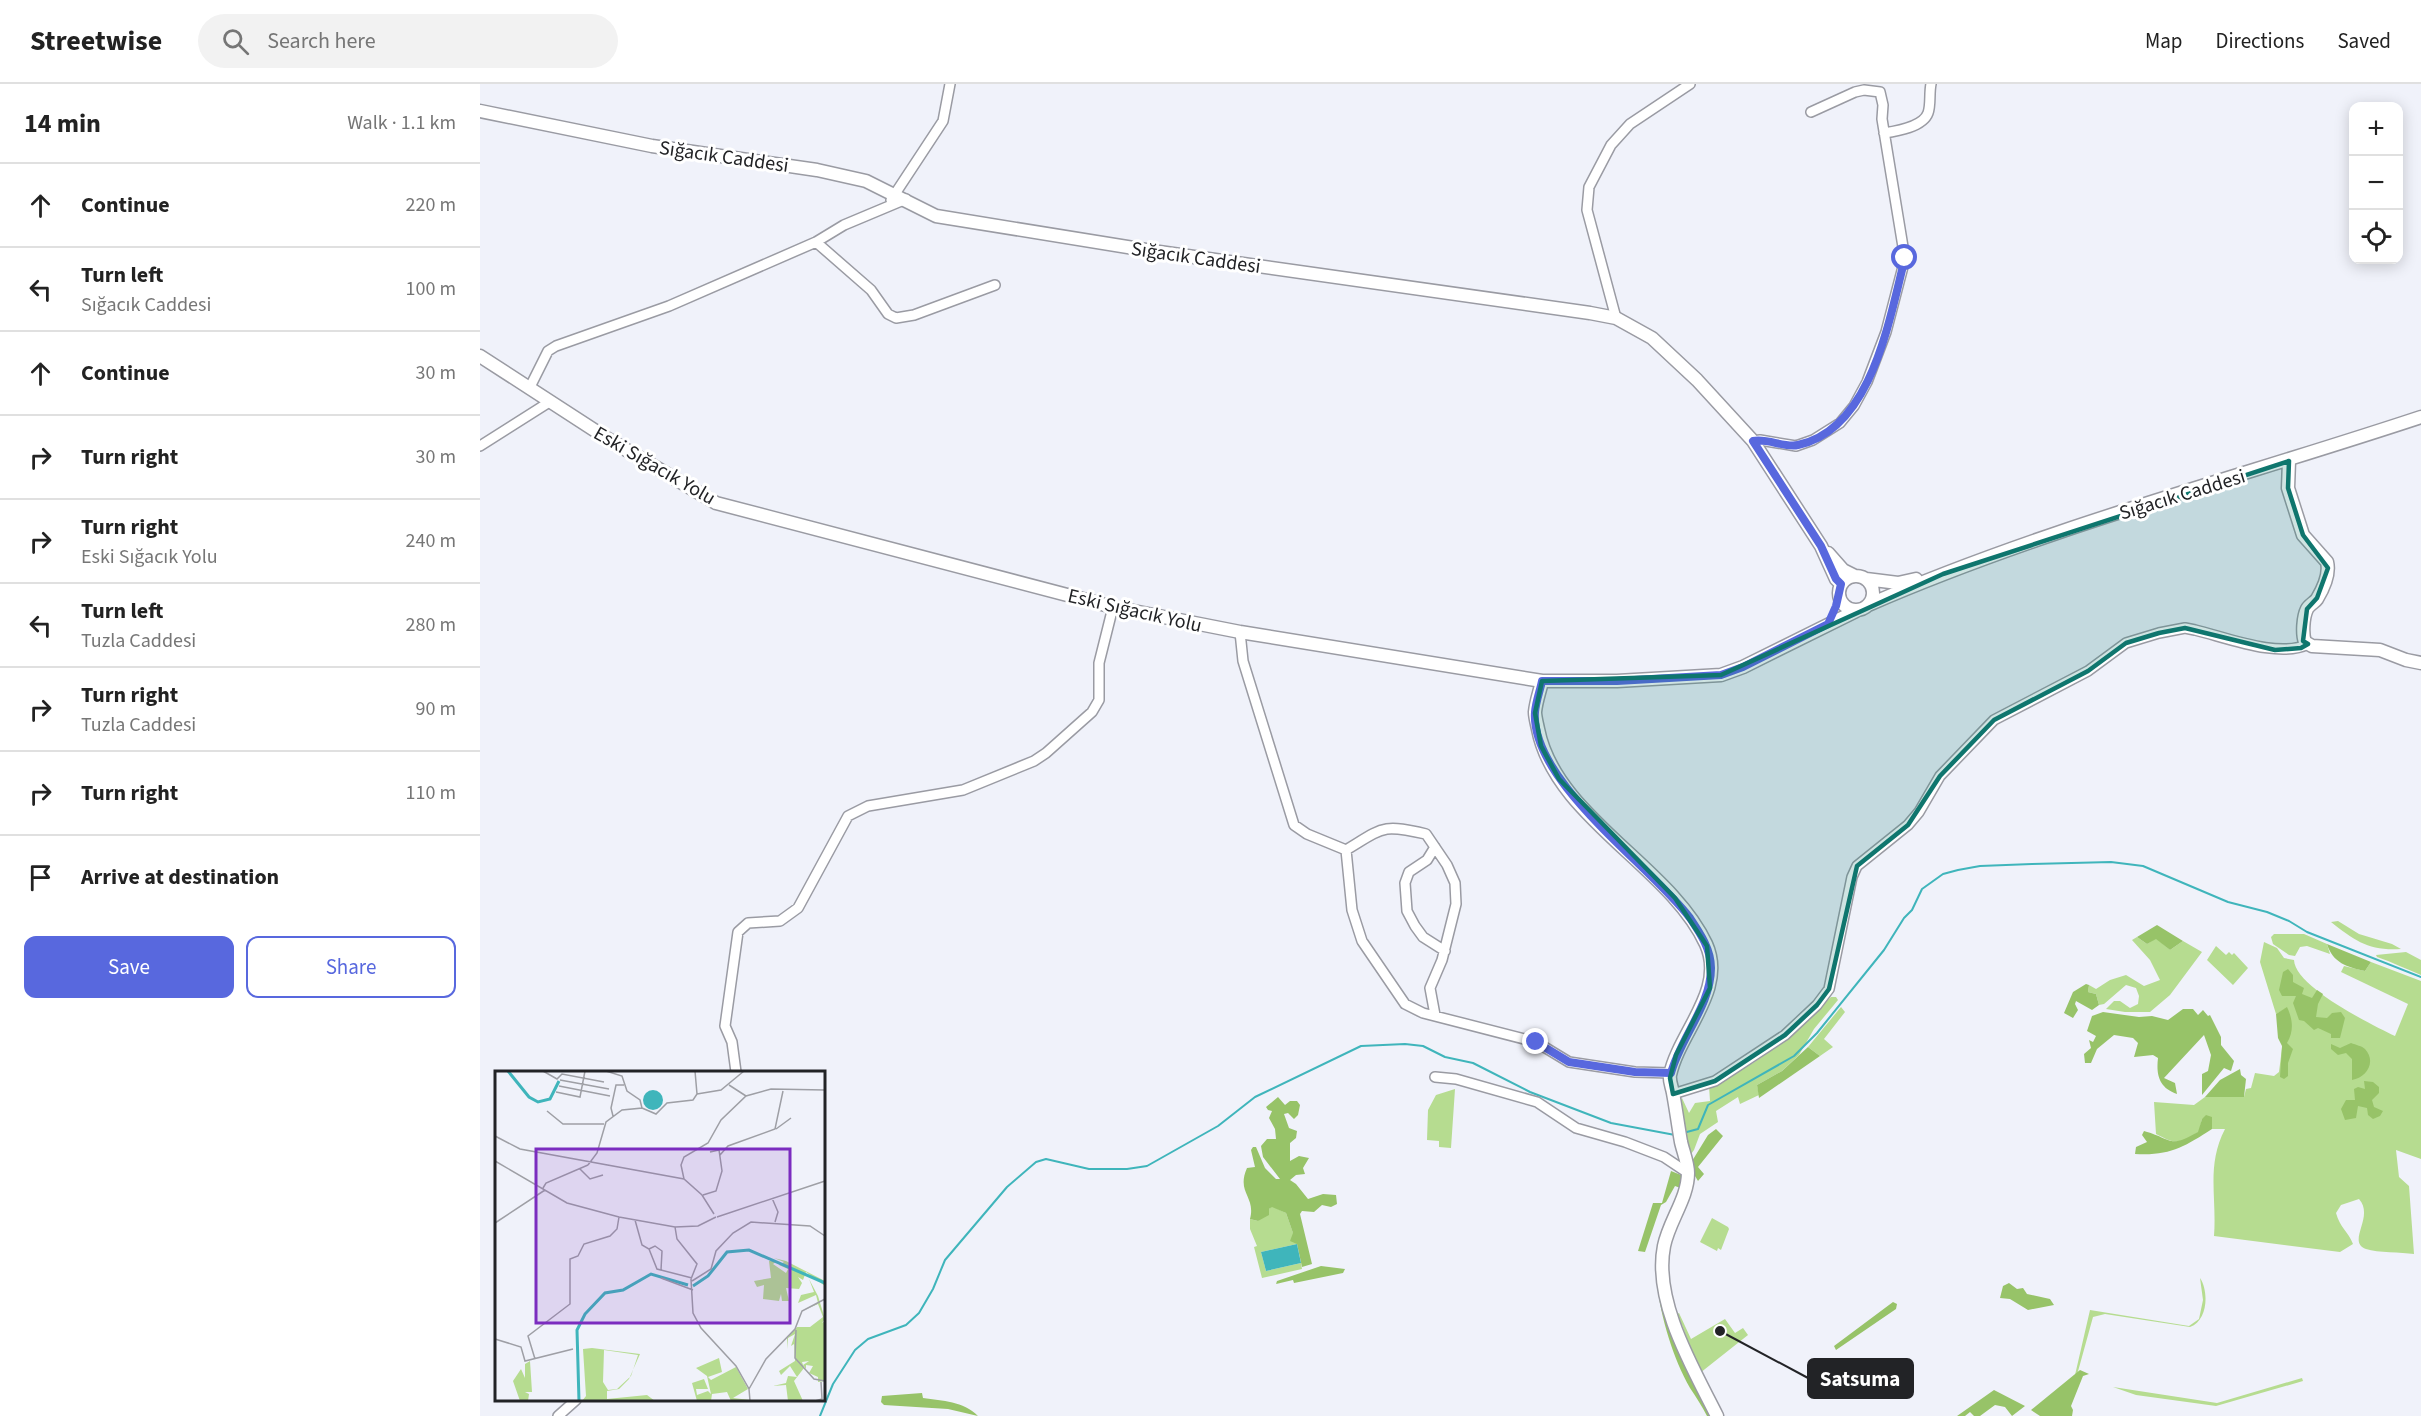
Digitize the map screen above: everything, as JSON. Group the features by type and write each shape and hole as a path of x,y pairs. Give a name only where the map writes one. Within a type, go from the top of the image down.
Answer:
{"main road":[{"name":"Sığacık Caddesi","path":"480,111 652,146 817,170 866,181 936,216 1152,251 1616,318 1652,338 1697,380 1753,441 1821,546"},
{"name":"Eski Sığacık Yolu","path":"480,356 608,439 716,502 1113,608 1240,632 1542,681 1617,681 1721,675 1743,667 1863,608 1943,574"},
{"name":"Sığacık Caddesi","path":"1943,574 2112,515 2289,461 2421,417"},
{"path":"2289,461 2288,488 2303,535 2327,562 2328,568 2328,575 2317,598 2307,609 2303,638 2308,644 2380,650 2421,663"},
{"path":"1821,546 1843,570 1861,578 1873,589 1873,595 1863,608 1847,608 1840,600 1840,590 1821,546"},
{"path":"1828,624 1840,590 1850,577 1898,583 1943,574"},
{"path":"1542,681 1535,713 1541,747 1558,779 1623,848 1675,898 1707,946 1711,965 1710,988 1676,1054 1670,1078 1688,1173 1684,1194 1666,1240 1662,1262 1666,1297 1680,1340 1717,1416"}],"street":[{"path":"530,387 548,351 556,346 669,306 816,242 844,225 880,210 901,197 943,121 950,84"},
{"path":"1616,318 1587,210 1589,187 1611,145 1630,124 1690,84"},
{"path":"1884,133 1906,128 1925,118 1929,112 1931,84"},
{"path":"1753,441 1760,440 1796,446 1813,440 1840,423 1854,406 1867,382 1886,332 1905,258 1884,133 1880,92 1874,90 1855,92 1811,112"},
{"path":"816,242 871,290 888,314 896,318 914,315 995,285"},
{"path":"480,446 551,401"},
{"path":"736,1071 732,1042 725,1026 738,932 748,923 780,921 798,908 836,842 848,816 868,806 963,790 1034,761 1046,753 1092,712 1098,700 1098,663 1113,608"},
{"path":"1673,1094 1715,1081 1785,1035 1817,1005 1829,989 1852,877 1857,866 1908,825 1919,812 1940,776 1994,720 2088,671 2126,643 2159,633 2185,628 2275,650 2301,648 2308,644"},
{"path":"1240,632 1242,661 1294,825 1306,834 1346,850"},
{"path":"1346,850 1382,829 1393,827 1426,834 1448,865 1455,883 1456,904 1445,951 1430,988 1435,1015"},
{"path":"1435,847 1427,860 1409,872 1405,883 1407,911 1423,937 1445,951"},
{"path":"1346,850 1352,910 1362,941 1405,1004 1423,1013 1536,1042 1569,1062 1635,1072 1671,1073"},
{"path":"1435,1077 1456,1079 1537,1102 1576,1128 1625,1142 1664,1157 1688,1173"},
{"path":"558,1416 575,1401"}],"highlighted area":[{"path":"2289,461 2288,488 2303,535 2328,568 2317,598 2307,609 2303,641 2308,644 2301,648 2275,650 2185,628 2159,633 2126,643 2088,671 1994,720 1940,776 1908,825 1857,866 1829,989 1817,1005 1785,1035 1715,1081 1673,1094 1670,1078 1676,1055 1710,988 1707,946 1675,898 1559,779 1541,746 1535,713 1542,681 1721,675 1943,574"}],"green space":[{"path":"2338,921 2359,934 2401,949 2380,948 2363,943 2331,922"},
{"path":"2157,925 2183,941 2170,950 2156,939 2147,944 2137,937"},
{"path":"2274,934 2304,934 2327,944 2330,954 2307,946 2300,947 2295,956 2289,955 2273,944 2271,937"},
{"path":"2137,937 2147,944 2156,938 2170,950 2183,941 2202,952 2170,995 2150,1012 2106,1009 2114,1001 2120,1001 2130,1008 2138,1004 2139,996 2136,988 2126,985 2104,1004 2099,1005 2096,994 2088,992 2089,985 2096,989 2110,980 2126,975 2144,986 2160,980 2150,960 2132,940"},
{"path":"2264,942 2277,948 2284,958 2294,960 2298,971 2320,993 2353,1014 2395,1036 2408,1004 2341,972 2344,966 2365,971 2371,962 2421,981 2421,1159 2396,1150 2399,1177 2409,1186 2414,1254 2383,1252 2361,1246 2359,1235 2364,1213 2359,1199 2341,1205 2336,1213 2353,1244 2340,1252 2214,1236 2214,1169 2219,1143 2225,1129 2212,1129 2212,1117 2202,1119 2199,1132 2182,1141 2169,1140 2156,1134 2154,1102 2194,1105 2205,1097 2244,1097 2246,1089 2251,1088 2255,1073 2274,1076 2279,1072 2287,1008 2276,1014 2260,962"},
{"path":"2327,944 2371,962 2365,971 2347,966 2333,956"},
{"path":"2216,946 2226,955 2229,952 2232,955 2234,953 2248,968 2233,985 2207,960"},
{"path":"2406,952 2421,960 2421,975 2376,955"},
{"path":"2288,969 2293,975 2293,982 2304,988 2302,994 2312,998 2317,990 2323,994 2318,1004 2316,1017 2327,1018 2332,1013 2341,1012 2345,1018 2340,1038 2331,1038 2331,1034 2318,1028 2314,1030 2304,1021 2299,1020 2293,1003 2296,996 2282,996 2279,990 2283,972"},
{"path":"2086,984 2089,985 2088,992 2096,994 2099,1005 2092,1010 2076,1001 2078,1010 2073,1018 2064,1013 2073,992"},
{"path":"1831,997 1836,997 1838,1000 1814,1029 1799,1055 1782,1071 1757,1085 1759,1095 1740,1104 1738,1097 1716,1111 1718,1122 1700,1134 1688,1158 1677,1108 1682,1098 1689,1113 1695,1103 1710,1101 1709,1086 1753,1063 1782,1043"},
{"path":"1841,1007 1845,1012 1824,1039 1833,1047 1820,1056 1808,1047"},
{"path":"2287,1007 2292,1025 2287,1043 2293,1049 2288,1063 2288,1076 2284,1079 2280,1077 2282,1046 2278,1038 2276,1014"},
{"path":"2183,1009 2193,1009 2198,1015 2203,1010 2208,1016 2210,1015 2221,1037 2221,1045 2234,1061 2231,1071 2224,1068 2202,1095 2202,1074 2208,1071 2211,1055 2204,1035 2164,1078 2175,1083 2177,1094 2166,1088 2160,1080 2158,1058 2153,1055 2134,1057 2138,1043 2133,1038 2114,1035 2097,1049 2091,1063 2085,1063 2084,1054 2091,1048 2089,1040 2093,1042 2096,1036 2087,1031 2092,1016 2103,1012 2139,1017 2152,1016 2168,1020"},
{"path":"2351,1043 2365,1049 2370,1059 2365,1073 2352,1080 2352,1059 2346,1053 2338,1055 2331,1049 2331,1044 2340,1048"},
{"path":"1808,1047 1820,1056 1759,1098 1757,1085 1782,1071"},
{"path":"2240,1069 2241,1075 2246,1079 2244,1097 2205,1097 2220,1080"},
{"path":"2364,1081 2373,1082 2379,1087 2379,1093 2372,1100 2374,1107 2383,1111 2380,1116 2373,1119 2368,1115 2367,1108 2358,1106 2356,1118 2345,1120 2341,1109 2346,1100 2355,1100 2354,1089 2358,1087 2365,1089"},
{"path":"1455,1089 1451,1148 1439,1147 1439,1141 1427,1140 1428,1110 1436,1095"},
{"path":"1278,1097 1285,1105 1290,1101 1297,1101 1300,1105 1298,1115 1294,1119 1288,1113 1284,1114 1289,1128 1297,1131 1296,1138 1290,1143 1290,1161 1299,1156 1309,1158 1303,1168 1305,1174 1296,1175 1290,1180 1308,1199 1323,1194 1336,1195 1337,1204 1331,1207 1322,1205 1314,1212 1302,1211 1300,1214 1312,1264 1302,1267 1297,1244 1290,1241 1293,1233 1286,1213 1272,1207 1269,1209 1269,1215 1258,1221 1250,1219 1251,1205 1244,1183 1247,1168 1255,1167 1251,1150 1253,1147 1256,1147 1265,1168 1276,1179 1280,1179 1263,1157 1261,1146 1267,1139 1276,1139 1275,1129 1269,1118 1272,1111 1266,1107"},
{"path":"2206,1115 2212,1117 2212,1129 2193,1141 2167,1152 2135,1154 2136,1147 2147,1142 2142,1135 2144,1131 2171,1141 2181,1140 2198,1132 2202,1119"},
{"path":"1716,1129 1723,1136 1698,1167 1704,1174 1698,1181 1689,1166 1708,1135"},
{"path":"1671,1171 1681,1175 1684,1179 1683,1189 1675,1186 1666,1202 1661,1205 1645,1252 1638,1251 1653,1203 1662,1203"},
{"path":"1272,1206 1286,1213 1297,1244 1261,1252 1266,1271 1301,1263 1302,1269 1262,1278 1254,1247 1257,1246 1250,1229 1250,1219 1258,1221"},
{"path":"1712,1218 1729,1229 1721,1250 1718,1248 1717,1251 1700,1242"},
{"path":"1321,1266 1345,1269 1343,1273 1294,1283 1293,1280 1276,1284 1277,1281"},
{"path":"2200,1278 2205,1290 2205,1305 2200,1319 2190,1327 2105,1314 2093,1317 2077,1375 2075,1375 2090,1310 2189,1326 2199,1319 2203,1300"},
{"path":"1660,1283 1710,1416 1707,1416 1690,1388 1673,1351 1661,1310 1657,1284"},
{"path":"2009,1283 2017,1289 2023,1288 2027,1294 2050,1299 2054,1305 2028,1310 2010,1299 2000,1298 2003,1286"},
{"path":"1893,1302 1897,1304 1896,1309 1836,1350 1834,1346"},
{"path":"1679,1313 1691,1339 1725,1319 1735,1333 1743,1328 1748,1335 1700,1373 1682,1325 1675,1315"},
{"path":"2080,1370 2089,1374 2083,1376 2071,1406 2072,1416 2040,1416 2031,1410"},
{"path":"2302,1378 2303,1381 2216,1406 2136,1395 2113,1387 2217,1403"},
{"path":"1994,1390 2025,1406 2012,1416 2005,1407 1995,1405 1980,1416 1974,1416 1970,1412 1965,1416 1957,1416"},
{"path":"922,1393 923,1398 966,1407 978,1416 948,1409 884,1405 881,1402 882,1396"}],"water":[{"path":"1297,1244 1301,1263 1266,1271 1261,1252"}],"waterway":[{"path":"1683,1133 1698,1129 1708,1105 1794,1056 1817,1033 1884,950 1904,918 1912,910 1922,889 1943,874 1958,870 1980,866 2111,862 2143,866 2228,902 2267,912 2307,932 2421,977"},
{"path":"820,1416 833,1384 855,1350 868,1339 906,1325 919,1313 933,1289 945,1260 1007,1187 1036,1162 1046,1159 1089,1169 1127,1169 1147,1166 1218,1126 1255,1097 1361,1046 1405,1044 1423,1046 1445,1057 1473,1063 1530,1092 1611,1123 1675,1135"}],"place":[{"name":"Satsuma","path":"1720,1331"}],"route":[{"path":"1536,1042 1569,1062 1635,1072 1671,1073 1676,1054 1710,988 1711,965 1707,946 1697,927 1675,898 1623,848 1558,779 1541,747 1535,713 1542,681 1617,681 1721,675 1743,667 1828,624 1836,606 1841,584 1836,579 1821,546 1753,441 1760,440 1796,446 1813,440 1840,423 1854,406 1867,382 1886,332 1905,258"}]}
